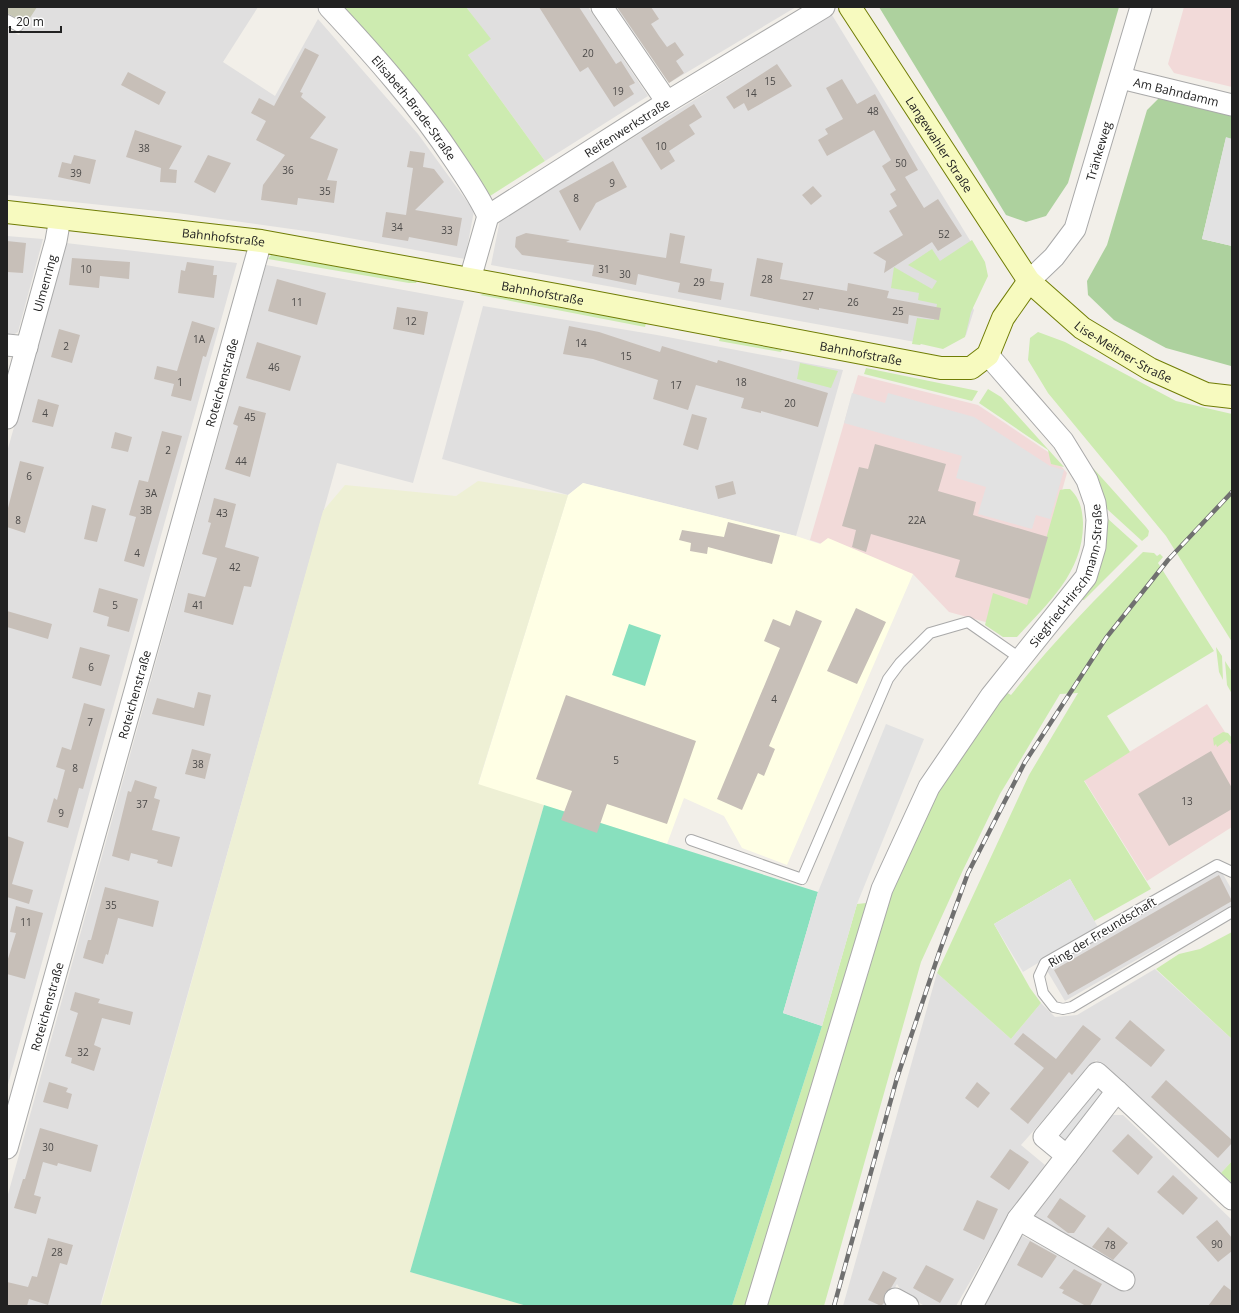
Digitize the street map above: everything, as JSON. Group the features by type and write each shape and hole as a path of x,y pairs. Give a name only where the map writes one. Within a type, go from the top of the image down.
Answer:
{"street":[{"name":"Elisabeth-Brade-Straße","path":"329,7 375,56 430,124 480,199 488,216"},
{"path":"602,7 667,102"},
{"name":"Reifenwerkstraße","path":"488,216 667,102 824,7"},
{"name":"Langewahler Straße","path":"850,7 1029,281"},
{"name":"Tränkeweg","path":"1029,281 1054,257 1075,229 1141,7"},
{"name":"Am Bahndamm","path":"1121,78 1232,105"},
{"name":"Bahnhofstraße","path":"7,212 261,242 470,279 941,368 971,368 988,355"},
{"path":"470,279 488,216"},
{"name":"Ulmenring","path":"7,418 17,346 56,241 60,218"},
{"name":"Roteichenstraße","path":"7,1148 261,242"},
{"path":"988,355 1003,318 1029,281"},
{"name":"Lise-Meitner-Straße","path":"1029,281 1082,328 1150,369 1206,394 1232,397"},
{"name":"Siegfried-Hirschmann-Straße","path":"756,1306 882,889 929,787 991,696 1086,577 1095,547 1097,520 1095,503 1087,480 1063,442 988,355"},
{"path":"1067,1156 1044,1137 1097,1073 1232,1199"},
{"path":"972,1306 1018,1219 1117,1091"},
{"path":"1018,1219 1124,1280"}],"lane":[{"path":"7,20 18,26"},
{"path":"690,840 802,879 888,680 905,658 930,633 968,622 1021,659"},
{"name":"Ring der Freundschaft","path":"1232,872 1217,865 1045,963 1039,976 1043,993 1054,1007 1064,1009 1072,1008 1232,912"}],"shaded area":[{"path":"7,7 258,7 223,62 275,96 318,19 418,134 474,211 465,259 327,234 177,213 7,195 7,29 19,35 26,24 7,13"},
{"path":"7,7 37,7 26,24 7,13"},
{"path":"466,7 588,7 648,96 545,161 468,55 490,39"},
{"path":"616,7 796,7 669,83"},
{"path":"1184,7 1232,7 1232,87 1174,73 1168,64"},
{"path":"832,15 982,260 955,277 974,310 966,335 943,347 491,265 500,220"},
{"path":"1226,137 1232,139 1232,246 1202,239"},
{"path":"7,236 43,239 18,332 11,336 7,335"},
{"path":"66,243 237,263 7,1088 7,452"},
{"path":"266,265 464,301 413,483 337,463 100,1306 7,1306 7,1198"},
{"path":"483,306 657,335 843,370 796,536 583,483 568,495 442,459"},
{"path":"858,375 978,405 1051,454 1067,473 1022,632 949,612 913,574 810,540"},
{"path":"852,393 885,403 888,393 974,417 1050,466 1064,470 1050,519 1036,515 1032,529 978,514 986,487 956,478 962,456 844,423"},
{"path":"478,481 568,495 478,784 544,805 410,1272 527,1306 101,1306 323,511 345,485 456,496"},
{"path":"583,483 796,536 820,544 828,538 913,574 787,865 742,848 724,816 684,798 667,844 478,785 568,495"},
{"path":"1207,704 1232,743 1232,827 1147,881 1084,780"},
{"path":"886,724 924,739 857,904 822,1026 783,1013 818,892"},
{"path":"1220,869 1232,890 1232,905 1065,1001 1046,969"},
{"path":"1070,879 1098,927 1023,972 994,924"},
{"path":"1155,969 1232,1039 1232,1161 1221,1173 1096,1060 1021,1145 1045,1165 1009,1214 956,1306 925,1306 903,1294 897,1284 887,1302 894,1306 843,1306 937,973 1011,1039 1041,1003 1055,1017 1077,1015"},
{"path":"1098,1081 1110,1092 1065,1146 1053,1135"},
{"path":"1110,1115 1123,1115 1232,1220 1232,1306 978,1306 1021,1235 1113,1286 1121,1272 1030,1219"}],"green space":[{"path":"342,7 466,7 491,39 468,55 545,161 490,196 435,116"},
{"path":"879,7 1119,7 1068,183 1046,216 1026,222 1006,215"},
{"path":"1160,97 1232,114 1232,139 1226,138 1202,239 1232,246 1231,366 1166,348 1114,320 1088,295 1087,281 1107,245 1147,110"},
{"path":"972,240 985,262 988,276 971,312 965,337 943,349 921,344 912,344 917,318 934,320 937,304 918,300 919,293 891,288 894,267 932,289 937,281 908,265 932,249 940,261"},
{"path":"271,255 417,281 416,283 409,283 268,259"},
{"path":"483,294 646,323 645,327 480,295"},
{"path":"1038,332 1065,342 1176,401 1232,414 1232,642 1166,536 1048,393 1028,360 1030,338"},
{"path":"720,338 782,350 781,352 719,341"},
{"path":"800,363 838,371 831,388 797,379"},
{"path":"866,368 978,391 972,401 864,374"},
{"path":"988,389 1001,397 1064,467 1051,464 1048,450 979,403"},
{"path":"1093,468 1149,531 1148,536 1142,541 1107,509"},
{"path":"1070,489 1076,496 1080,504 1083,522 1082,540 1071,571 1052,599 1017,637 1003,637 985,625 993,593 1027,605 1060,490"},
{"path":"1107,518 1138,546 1084,600 1081,600"},
{"path":"1143,552 1154,553 1157,556 1160,554 1163,557 1158,563 1214,651 1107,716 1130,752 1084,781 1151,889 1094,921 1070,879 994,924 1030,988 1041,1003 1011,1039 937,973 1029,775 1078,693 1060,694 1000,794 921,962 824,1306 732,1306 822,1026 857,904 885,901 898,880 909,849 931,804 961,754 1004,697 1004,691 1011,695 1074,622"},
{"path":"629,624 661,635 645,686 612,675"},
{"path":"1216,647 1222,656 1223,680 1219,672"},
{"path":"1225,661 1232,672 1232,694 1227,685"},
{"path":"1223,732 1228,733 1232,738 1232,743 1230,744 1227,740 1217,747 1216,744 1214,746 1213,738"},
{"path":"544,805 818,892 783,1013 822,1026 732,1306 527,1306 410,1272"},
{"path":"1232,932 1232,1039 1156,969 1179,954 1200,949"},
{"path":"1232,1161 1232,1183 1221,1173"}],"building":[{"path":"539,7 579,7 616,64 621,61 635,83 629,86 634,94 614,107 588,67 580,72"},
{"path":"617,7 651,7 659,19 651,24 659,36 667,47 675,42 684,55 676,61 684,73 669,83"},
{"path":"305,48 319,55 300,92 303,93 301,97 326,117 310,138 338,149 327,180 337,181 334,203 298,198 297,205 261,200 263,185 285,155 256,140 266,121 251,113 259,98 274,106"},
{"path":"777,64 792,86 748,111 744,103 734,109 726,97"},
{"path":"128,72 166,92 159,105 121,85"},
{"path":"842,79 857,104 875,94 918,170 905,177 924,208 938,199 962,236 938,251 932,242 884,273 886,261 873,253 903,235 889,211 897,206 890,194 896,190 882,166 891,160 874,130 827,156 818,140 828,134 825,129 843,119 826,88"},
{"path":"694,104 702,117 689,125 695,134 669,151 675,161 661,170 641,138"},
{"path":"135,130 182,146 169,169 177,170 176,183 160,182 161,168 126,157"},
{"path":"410,151 425,153 423,167 434,169 444,182 415,210 462,218 457,246 409,237 408,241 382,237 386,212 406,215 413,168 407,167"},
{"path":"74,155 96,160 90,184 58,177 62,162 71,164"},
{"path":"208,155 231,163 215,193 194,182"},
{"path":"613,161 627,187 596,203 580,231 559,191"},
{"path":"813,186 822,196 811,205 802,195"},
{"path":"526,233 570,240 566,242 666,258 670,233 685,236 680,263 712,269 710,281 724,283 721,300 678,292 680,283 638,274 636,285 592,276 594,265 522,255 515,247 516,237"},
{"path":"7,241 26,243 23,273 7,272"},
{"path":"72,258 130,262 129,279 100,276 99,288 69,285"},
{"path":"757,258 783,263 780,279 847,291 848,283 889,291 887,298 941,308 939,320 909,315 908,324 819,308 819,310 750,296"},
{"path":"187,262 214,266 213,275 217,275 214,298 178,293 181,270 185,271"},
{"path":"277,279 326,293 317,325 268,311"},
{"path":"397,307 428,312 424,335 393,329"},
{"path":"192,321 215,328 206,357 203,356 191,401 171,396 174,384 154,379 157,366 177,371"},
{"path":"569,326 599,332 660,352 662,346 717,363 718,360 828,393 818,427 761,411 761,413 741,408 744,398 696,385 688,410 653,399 658,380 593,359 563,354"},
{"path":"59,329 80,335 72,363 51,357"},
{"path":"257,342 301,356 290,391 246,378"},
{"path":"38,399 59,405 53,427 32,422"},
{"path":"239,406 266,413 250,477 225,469 238,426 233,424"},
{"path":"692,414 707,418 698,450 683,445"},
{"path":"162,431 182,436 144,567 124,561 136,517 129,515 139,480 148,482"},
{"path":"115,432 132,437 128,452 111,448"},
{"path":"875,444 946,464 938,491 976,502 973,515 1048,537 1030,599 955,577 960,560 871,534 866,552 852,547 856,530 842,526 859,467 868,469"},
{"path":"20,461 44,467 25,533 7,527 7,512"},
{"path":"733,481 736,494 718,499 715,486"},
{"path":"214,498 236,504 225,547 259,557 251,587 244,586 233,625 184,612 188,593 205,597 217,558 202,554 211,523 208,522"},
{"path":"92,505 106,509 97,542 84,539"},
{"path":"728,522 780,535 772,564 708,547 707,554 690,551 691,543 679,540 682,530 724,537"},
{"path":"99,588 138,599 129,632 107,626 109,617 93,612"},
{"path":"856,608 886,622 857,684 827,671"},
{"path":"796,610 822,621 769,746 775,749 764,776 758,773 742,810 717,799 780,648 764,641 773,619 790,626"},
{"path":"7,611 52,624 48,639 7,627"},
{"path":"80,647 110,655 101,686 72,678"},
{"path":"198,692 211,695 204,726 152,714 157,698 194,708"},
{"path":"566,695 696,741 667,824 607,804 597,833 561,820 572,791 536,779"},
{"path":"84,703 105,709 83,789 79,788 68,828 47,822 54,798 57,800 65,770 56,767 62,747 71,750"},
{"path":"192,749 211,754 205,779 185,774"},
{"path":"1211,751 1232,788 1232,809 1169,846 1138,794"},
{"path":"135,780 157,787 154,798 160,800 152,830 180,837 172,867 157,863 158,860 131,853 129,861 112,856 128,791 131,792"},
{"path":"7,836 24,842 12,884 33,890 29,904 7,897"},
{"path":"1219,875 1232,901 1068,995 1054,970"},
{"path":"105,887 159,901 153,927 118,918 108,955 106,954 103,964 83,958 88,940 91,940"},
{"path":"16,906 43,913 25,979 7,974 7,962 16,933 10,932"},
{"path":"75,992 100,999 98,1003 133,1012 130,1025 102,1018 94,1045 101,1048 94,1071 71,1063 72,1058 65,1056 78,1013 70,1010"},
{"path":"1130,1020 1165,1050 1151,1067 1115,1038"},
{"path":"1083,1025 1101,1039 1072,1075 1069,1072 1028,1124 1010,1109 1044,1068 1014,1044 1023,1033 1056,1059"},
{"path":"1166,1080 1232,1140 1232,1143 1218,1158 1151,1097"},
{"path":"49,1082 68,1088 66,1092 72,1094 68,1109 43,1102"},
{"path":"977,1082 990,1093 978,1108 965,1098"},
{"path":"40,1128 98,1145 91,1172 58,1163 57,1166 43,1162 34,1195 41,1197 36,1214 14,1208 23,1179 25,1179"},
{"path":"1128,1134 1153,1157 1138,1175 1112,1151"},
{"path":"1010,1149 1029,1162 1009,1190 990,1177"},
{"path":"1173,1175 1198,1198 1183,1215 1157,1192"},
{"path":"1060,1198 1086,1216 1074,1233 1068,1233 1047,1217"},
{"path":"977,1200 998,1209 984,1240 963,1230"},
{"path":"1217,1220 1232,1238 1232,1251 1218,1262 1196,1237"},
{"path":"1108,1227 1128,1243 1113,1260 1092,1247"},
{"path":"48,1238 73,1245 67,1265 60,1263 48,1305 29,1299 27,1306 7,1306 7,1282 28,1287 32,1276 37,1277"},
{"path":"1030,1241 1057,1256 1042,1278 1017,1265"},
{"path":"926,1265 954,1279 940,1303 913,1288"},
{"path":"1074,1269 1102,1284 1090,1306 1086,1306 1062,1293 1064,1290 1059,1288"},
{"path":"883,1271 897,1278 891,1288 885,1293 884,1303 881,1306 868,1300"},
{"path":"1224,1285 1232,1291 1232,1306 1208,1306"}],"railway":[{"path":"834,1306 897,1078 939,953 968,873 1025,762 1106,638 1168,560 1232,492"}]}
